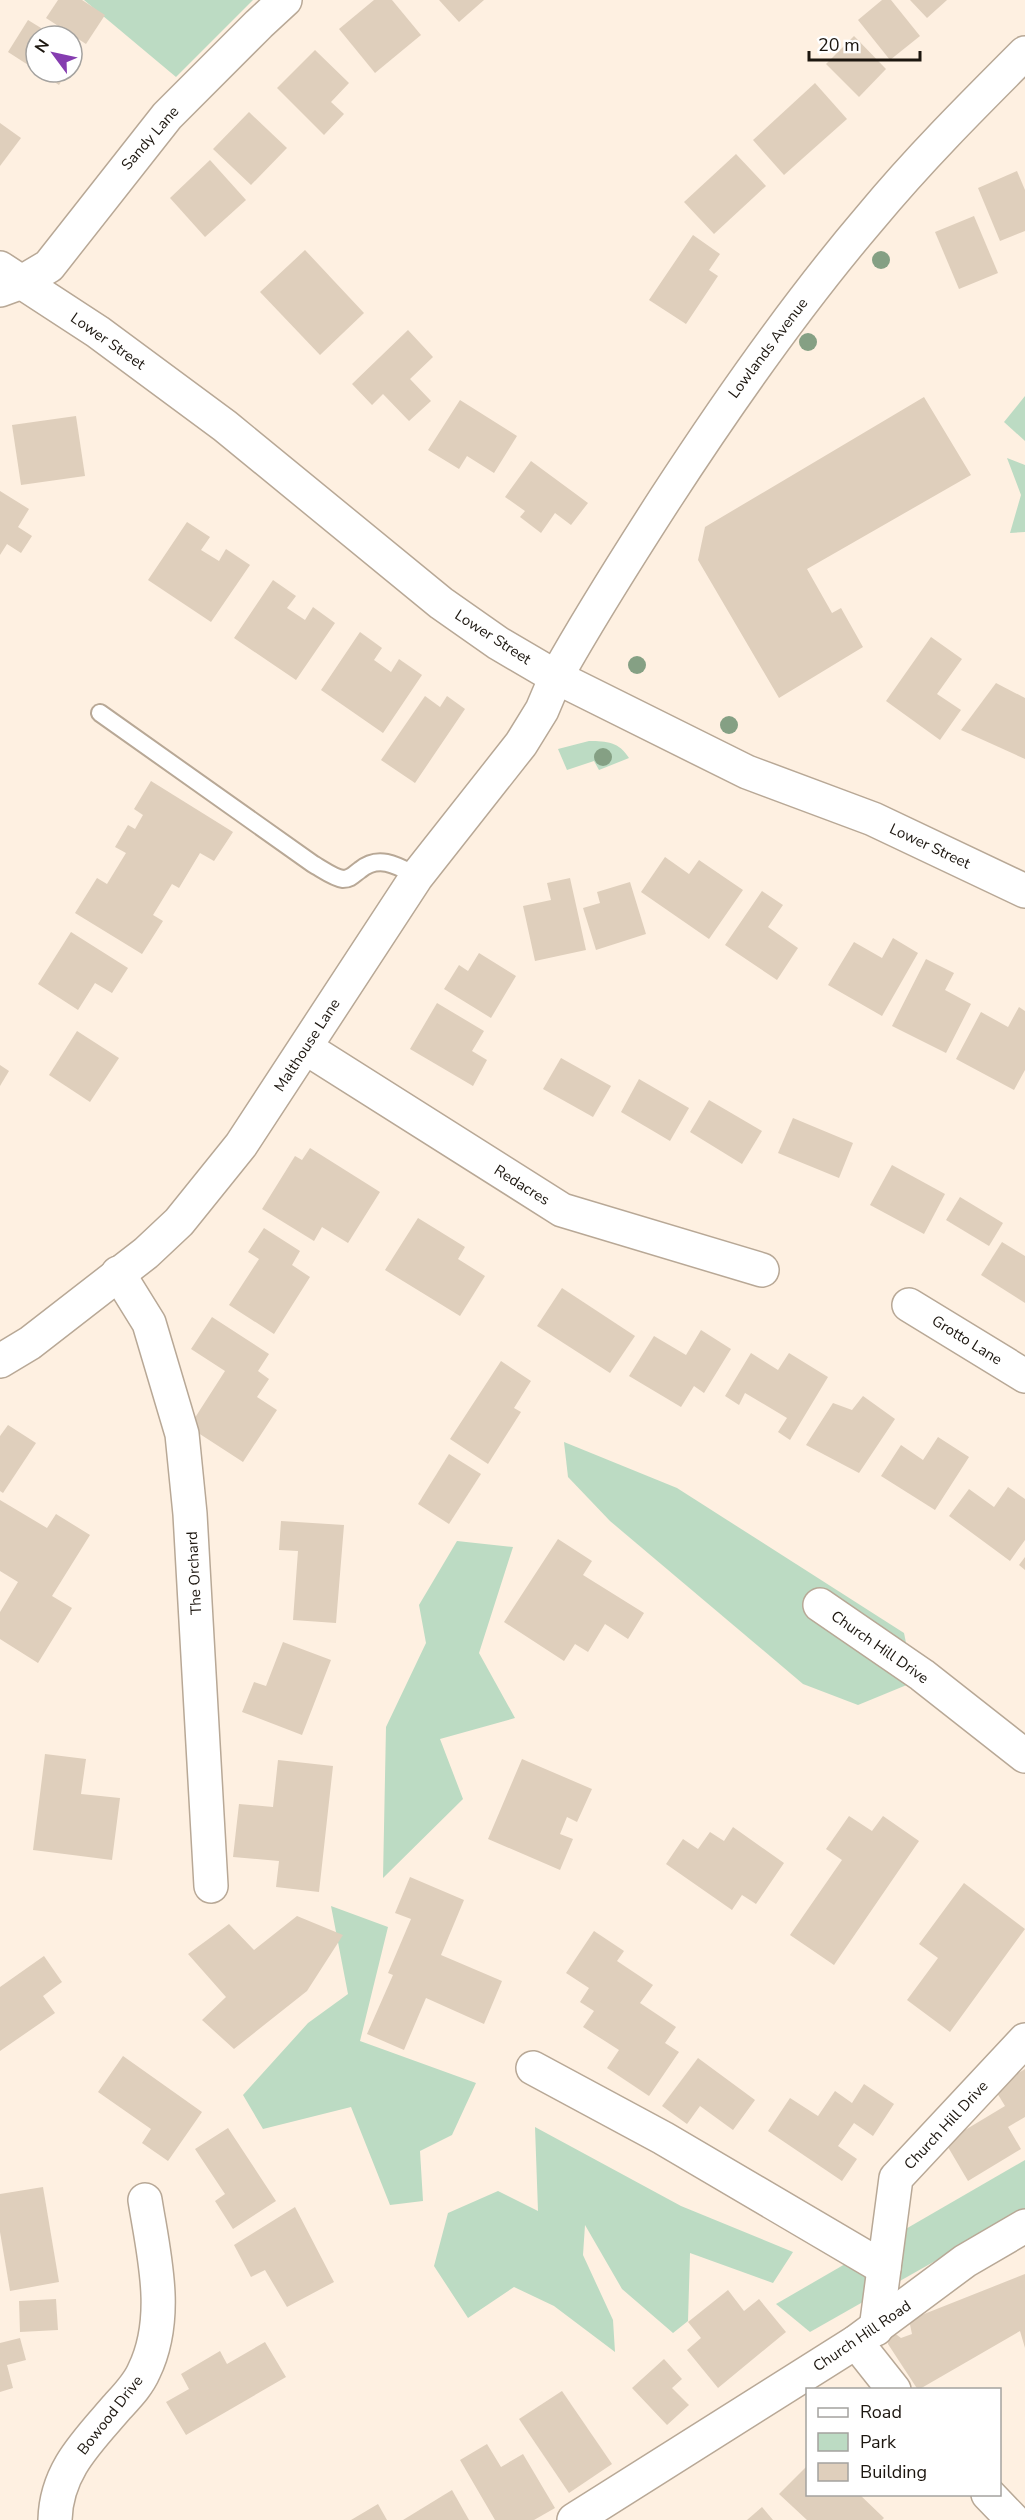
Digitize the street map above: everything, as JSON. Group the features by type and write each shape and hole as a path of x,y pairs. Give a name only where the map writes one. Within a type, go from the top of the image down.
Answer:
{"street":[{"name":"Sandy Lane","path":"7,280 49,266 167,116 285,0"},
{"name":"Lowlands Avenue","path":"556,677 592,611 729,400 798,306 870,218 963,115 1025,54"},
{"name":"Lower Street","path":"7,280 98,332 225,426 441,603 498,643 556,677 747,772 873,819 1025,891"},
{"name":"Malthouse Lane","path":"0,1361 30,1343 146,1253 179,1222 241,1145 417,876 521,744 542,710 556,677"},
{"name":"Redacres","path":"306,1048 562,1210 762,1270"},
{"name":"The Orchard","path":"118,1273 149,1323 182,1434 190,1514 210,1886"},
{"name":"Grotto Lane","path":"909,1305 1025,1376"},
{"name":"Church Hill Drive","path":"820,1605 922,1676 1025,1756"},
{"name":"Church Hill Drive","path":"866,2335 884,2268 896,2178 1025,2040"},
{"path":"533,2068 704,2162 884,2268"},
{"name":"Bowood Drive","path":"55,2520 56,2503 66,2471 88,2440 132,2390 144,2370 154,2340 159,2291 145,2200"},
{"name":"Church Hill Road","path":"574,2520 866,2335 965,2261 1025,2226"},
{"path":"866,2335 893,2388"},
{"path":"990,2496 1013,2520"}],"lane":[{"path":"100,713 313,864 341,879 351,877 374,862 387,862 417,876"}],"green space":[{"path":"84,0 253,0 176,77"},
{"path":"1025,396 1025,441 1004,422"},
{"path":"1007,458 1025,465 1025,532 1010,533 1021,495"},
{"path":"589,741 601,741 617,746 629,758 599,770 594,761 567,770 558,749"},
{"path":"564,1442 677,1488 904,1633 914,1682 858,1705 803,1684 610,1521 568,1477"},
{"path":"457,1541 513,1547 479,1653 515,1718 440,1739 463,1799 383,1878 386,1727 426,1643 419,1605"},
{"path":"331,1906 388,1927 360,2041 476,2083 452,2135 420,2151 423,2201 390,2205 351,2107 263,2129 243,2095 308,2023 348,1994"},
{"path":"535,2127 681,2206 793,2252 773,2283 690,2253 688,2321 673,2333 622,2289 585,2225 583,2255 613,2320 615,2352 554,2306 514,2287 468,2318 434,2266 448,2213 498,2191 538,2211"},
{"path":"1025,2160 1025,2210 810,2332 776,2304"}],"building":[{"path":"58,0 82,0 105,15 86,44 84,43 84,24 55,24 46,18"},
{"path":"374,0 392,0 421,35 375,73 339,29"},
{"path":"439,0 484,0 459,22"},
{"path":"882,0 891,0 920,36 890,60 858,20"},
{"path":"910,0 947,0 927,18"},
{"path":"24,26 24,62 8,52"},
{"path":"854,36 886,69 859,97 826,64"},
{"path":"315,50 349,83 331,102 344,114 324,135 277,88"},
{"path":"815,83 847,119 784,175 753,140"},
{"path":"249,112 287,148 251,185 213,149"},
{"path":"0,123 21,138 0,166"},
{"path":"736,154 766,186 714,234 684,202"},
{"path":"210,160 246,200 205,237 170,198"},
{"path":"1017,171 1025,190 1025,231 1000,241 978,188"},
{"path":"974,216 998,273 959,289 935,232"},
{"path":"693,235 720,254 709,270 718,276 686,324 649,300"},
{"path":"305,250 364,313 320,355 260,292"},
{"path":"408,330 433,357 410,379 431,401 409,421 383,394 372,405 352,384"},
{"path":"924,397 971,475 807,569 832,613 841,608 863,647 779,698 698,560 705,527"},
{"path":"460,400 517,436 494,473 467,456 459,469 428,450"},
{"path":"76,416 85,476 21,485 12,425"},
{"path":"531,461 588,503 571,525 555,513 541,533 520,517 525,511 505,497"},
{"path":"0,491 29,509 18,527 32,536 21,553 7,544 0,555"},
{"path":"187,522 210,537 201,550 219,561 226,549 250,565 211,622 148,580"},
{"path":"273,580 296,596 287,608 305,620 313,607 335,623 296,680 234,638"},
{"path":"360,632 382,648 374,660 391,672 399,659 422,675 383,733 321,690"},
{"path":"931,637 962,659 937,694 961,710 940,740 886,701"},
{"path":"996,683 1025,698 1025,759 961,730"},
{"path":"425,696 440,707 447,696 465,709 415,783 381,760"},
{"path":"151,781 233,832 214,861 200,853 179,888 172,884 153,915 163,921 142,954 75,913 97,878 107,884 126,853 115,847 128,825 135,829 143,815 134,809"},
{"path":"665,857 689,874 699,860 743,890 709,939 641,892"},
{"path":"570,878 586,950 535,961 523,906 551,900 547,883"},
{"path":"630,882 646,934 596,950 583,908 600,903 597,892"},
{"path":"762,891 783,905 768,927 798,948 777,980 725,945"},
{"path":"71,932 128,968 112,993 95,983 78,1010 38,984"},
{"path":"893,938 918,953 882,1016 828,985 854,942 882,958"},
{"path":"479,953 516,976 491,1018 444,989 459,965 468,971"},
{"path":"926,959 954,973 945,990 971,1004 946,1053 892,1026"},
{"path":"437,1003 484,1031 472,1051 487,1060 473,1086 410,1049"},
{"path":"1019,1007 1025,1011 1025,1070 1014,1090 956,1059 981,1012 1008,1027"},
{"path":"77,1031 119,1058 90,1102 49,1075"},
{"path":"561,1058 611,1086 593,1117 543,1089"},
{"path":"0,1065 9,1071 0,1086"},
{"path":"639,1079 689,1108 670,1141 621,1112"},
{"path":"709,1100 762,1131 742,1164 690,1132"},
{"path":"793,1118 853,1143 839,1178 778,1153"},
{"path":"310,1148 380,1192 348,1243 322,1227 314,1241 262,1209 295,1156 302,1160"},
{"path":"892,1165 945,1194 924,1234 870,1205"},
{"path":"960,1197 1003,1223 989,1246 946,1220"},
{"path":"418,1218 465,1247 458,1259 485,1276 460,1316 385,1270"},
{"path":"264,1228 300,1251 292,1265 310,1277 274,1334 229,1305 259,1259 248,1252"},
{"path":"1002,1242 1025,1256 1025,1303 981,1275"},
{"path":"562,1288 635,1336 610,1373 537,1326"},
{"path":"212,1317 269,1354 258,1371 269,1379 257,1397 277,1410 243,1462 189,1427 225,1371 191,1349"},
{"path":"701,1330 731,1349 704,1393 694,1386 681,1407 629,1376 654,1336 686,1355"},
{"path":"751,1353 778,1370 789,1353 828,1377 790,1440 778,1432 787,1418 745,1393 739,1405 725,1396"},
{"path":"501,1361 531,1381 514,1408 521,1412 488,1464 450,1439"},
{"path":"863,1396 895,1419 859,1473 806,1445 833,1403 852,1410"},
{"path":"8,1425 36,1443 3,1493 0,1491 0,1436"},
{"path":"938,1437 969,1457 935,1510 881,1476 901,1445 923,1460"},
{"path":"449,1454 481,1474 449,1524 418,1504"},
{"path":"1008,1487 1025,1499 1025,1540 1010,1561 949,1516 969,1489 994,1507"},
{"path":"0,1500 47,1528 56,1514 90,1535 52,1596 72,1608 38,1663 0,1639 0,1612 18,1582 0,1571"},
{"path":"281,1521 344,1525 336,1623 293,1620 298,1551 279,1550"},
{"path":"558,1539 592,1561 583,1575 644,1613 628,1639 605,1624 588,1652 575,1644 564,1661 504,1622"},
{"path":"1025,1557 1025,1570 1019,1565"},
{"path":"283,1642 331,1660 302,1735 242,1712 254,1682 266,1686"},
{"path":"45,1754 86,1759 81,1794 120,1798 112,1860 33,1850"},
{"path":"522,1759 592,1789 577,1822 567,1817 560,1834 573,1839 560,1870 488,1839"},
{"path":"278,1760 333,1766 319,1892 276,1887 279,1861 233,1857 239,1804 273,1807"},
{"path":"849,1816 872,1831 883,1816 919,1841 834,1965 790,1935 842,1860 826,1849"},
{"path":"733,1827 784,1863 756,1904 742,1895 732,1910 666,1864 683,1839 698,1849 710,1832 724,1841"},
{"path":"410,1877 464,1900 441,1955 502,1981 484,2024 426,1998 404,2050 367,2034 393,1975 388,1973 411,1919 395,1913"},
{"path":"964,1883 1025,1929 950,2032 907,2000 938,1958 919,1944"},
{"path":"297,1916 343,1935 307,1991 234,2049 202,2020 226,1997 188,1954 229,1924 254,1950"},
{"path":"594,1931 624,1951 617,1961 653,1985 640,2003 676,2027 665,2043 679,2052 649,2096 607,2068 619,2050 583,2027 594,2011 580,2002 589,1988 566,1973"},
{"path":"44,1956 62,1982 43,1996 55,2013 0,2051 0,1987"},
{"path":"123,2056 202,2112 168,2161 142,2143 151,2129 98,2092"},
{"path":"698,2058 755,2100 733,2130 700,2106 687,2124 662,2106"},
{"path":"1025,2069 1025,2117 1008,2127 1021,2149 968,2181 945,2142 1005,2106 994,2088"},
{"path":"864,2084 894,2104 873,2136 854,2123 838,2146 857,2159 842,2181 768,2131 790,2098 818,2116 835,2091 852,2103"},
{"path":"228,2128 276,2201 233,2229 215,2201 225,2194 195,2149"},
{"path":"43,2187 59,2282 10,2291 0,2232 0,2194"},
{"path":"295,2207 334,2282 287,2307 265,2270 251,2277 234,2245"},
{"path":"1025,2274 1025,2348 1020,2331 921,2388 917,2388 888,2344 889,2329 901,2338 912,2334 909,2320"},
{"path":"728,2290 744,2311 759,2299 786,2332 718,2388 687,2350 701,2338 688,2322"},
{"path":"56,2299 58,2330 20,2332 19,2301"},
{"path":"20,2338 26,2360 7,2365 13,2388 0,2392 0,2343"},
{"path":"265,2342 286,2377 186,2435 166,2402 189,2389 181,2374 220,2351 227,2364"},
{"path":"664,2359 682,2379 672,2388 689,2405 667,2425 632,2388"},
{"path":"562,2391 612,2464 569,2493 519,2419"},
{"path":"487,2444 501,2467 523,2454 555,2508 534,2520 495,2520 460,2460"},
{"path":"806,2467 806,2496 861,2496 884,2518 882,2520 807,2520 779,2494"},
{"path":"452,2490 469,2520 403,2520"},
{"path":"378,2504 387,2520 351,2520"},
{"path":"762,2507 773,2520 747,2520"}]}
